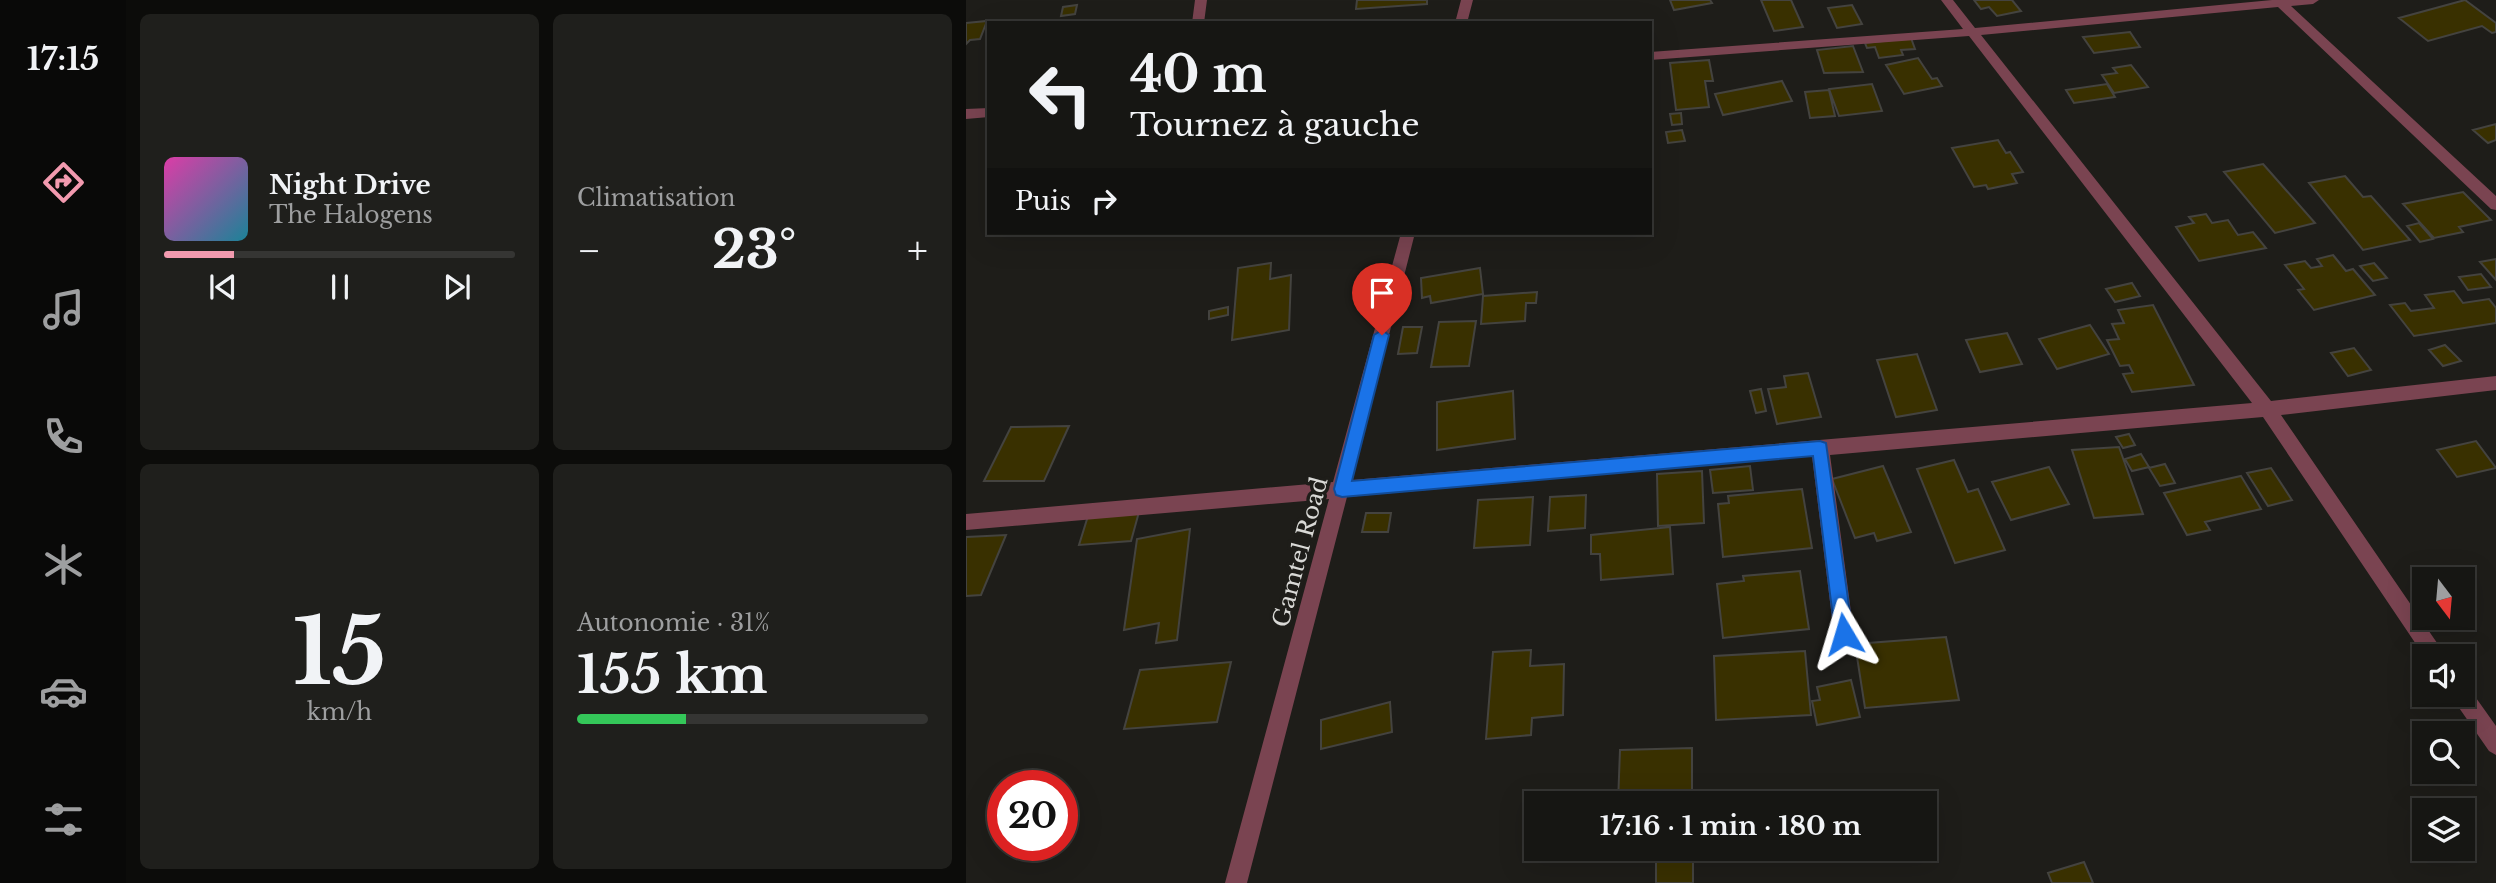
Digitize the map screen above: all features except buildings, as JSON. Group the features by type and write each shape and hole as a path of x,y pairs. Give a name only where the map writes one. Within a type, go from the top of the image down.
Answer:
{"street":[{"path":"1198,21 1201,0"},
{"path":"1462,21 1467,0"},
{"path":"1947,0 2267,409 2428,644"},
{"path":"1652,56 1970,32 2313,0"},
{"path":"2280,2 2496,205"},
{"path":"966,114 987,112"},
{"name":"Gamtel Road","path":"1237,883 1407,235"},
{"path":"966,522 2267,409 2496,383"},
{"path":"1820,448 1844,634"},
{"path":"2470,707 2496,744"}],"route":[{"path":"1382,335 1342,489 1820,448 1844,634"}]}
